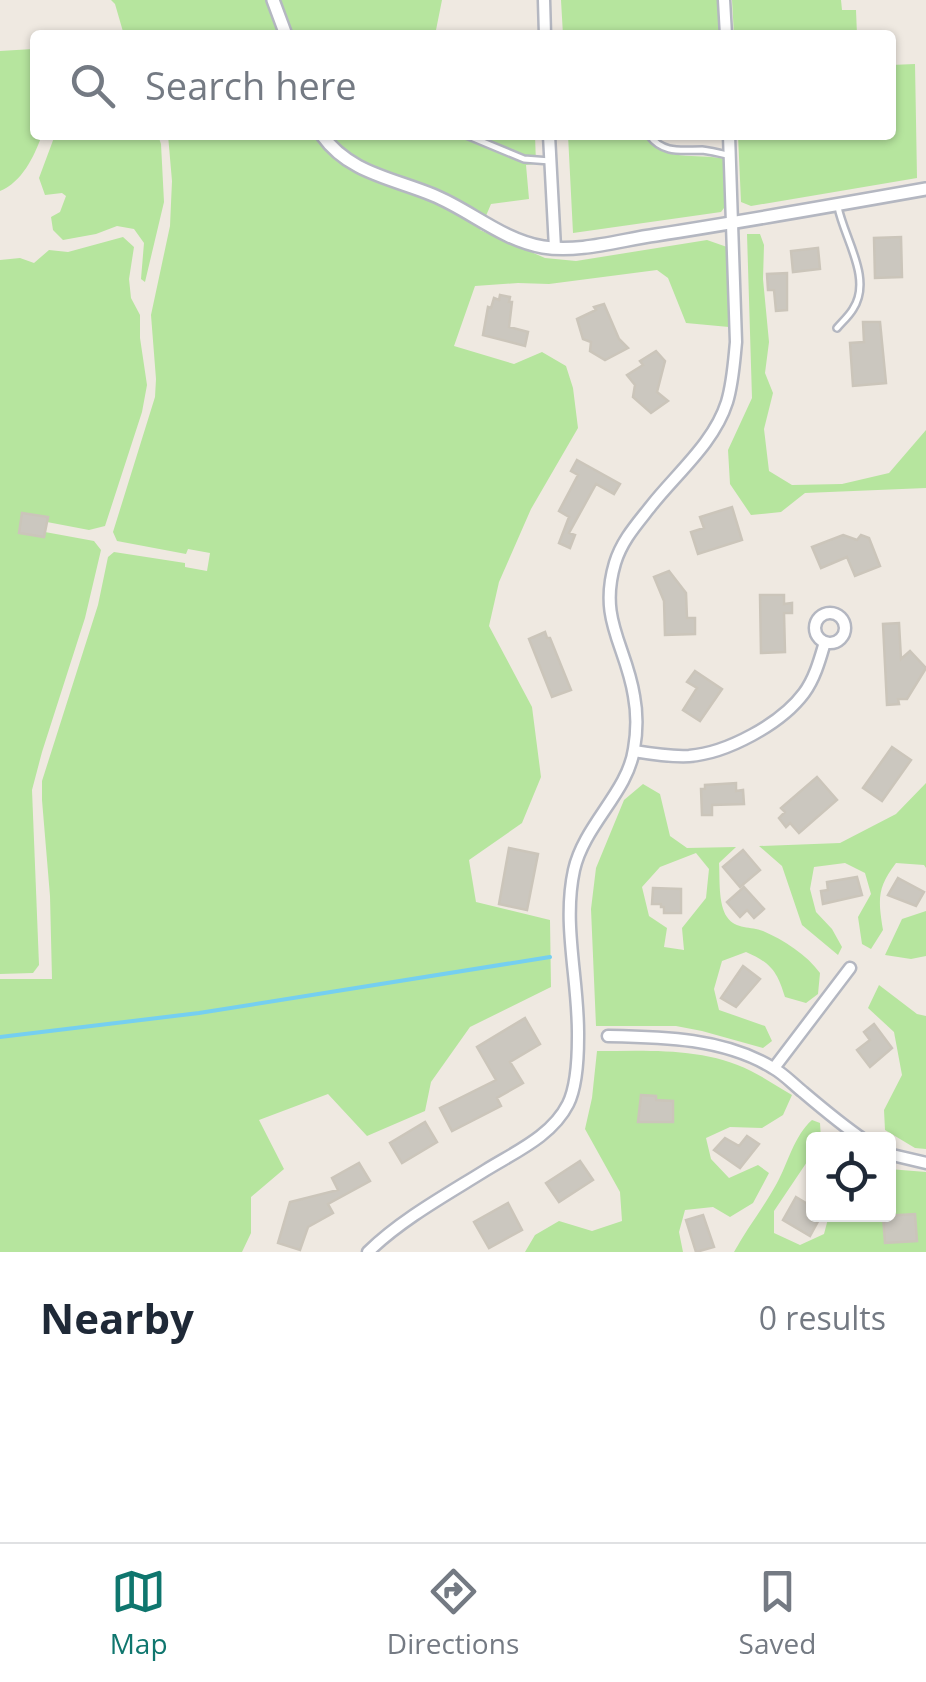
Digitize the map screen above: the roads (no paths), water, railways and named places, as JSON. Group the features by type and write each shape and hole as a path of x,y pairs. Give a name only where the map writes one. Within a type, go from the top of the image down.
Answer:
{"street":[{"path":"274,0 284,30"},
{"path":"544,0 545,30"},
{"path":"724,0 726,30"},
{"path":"326,140 336,153 365,172 431,194 514,238 556,248 733,223 926,189"},
{"path":"549,140 556,248"},
{"path":"368,1252 440,1199 539,1137 557,1120 573,1089 578,1037 569,910 574,868 585,839 627,773 634,751 634,694 612,628 609,604 614,565 624,542 666,486 698,453 726,405 736,342 730,140"},
{"path":"634,751 692,756 759,732 804,692 825,642"},
{"path":"774,1068 850,968"},
{"path":"608,1036 669,1038 742,1053 774,1068 852,1132"},
{"path":"896,1156 926,1163"}],"lane":[{"path":"479,140 524,159 550,161"},
{"path":"653,140 666,149 730,156"},
{"path":"837,204 860,284 853,310 837,328"}],"waterway":[{"path":"0,1037 199,1013 550,957"}]}
